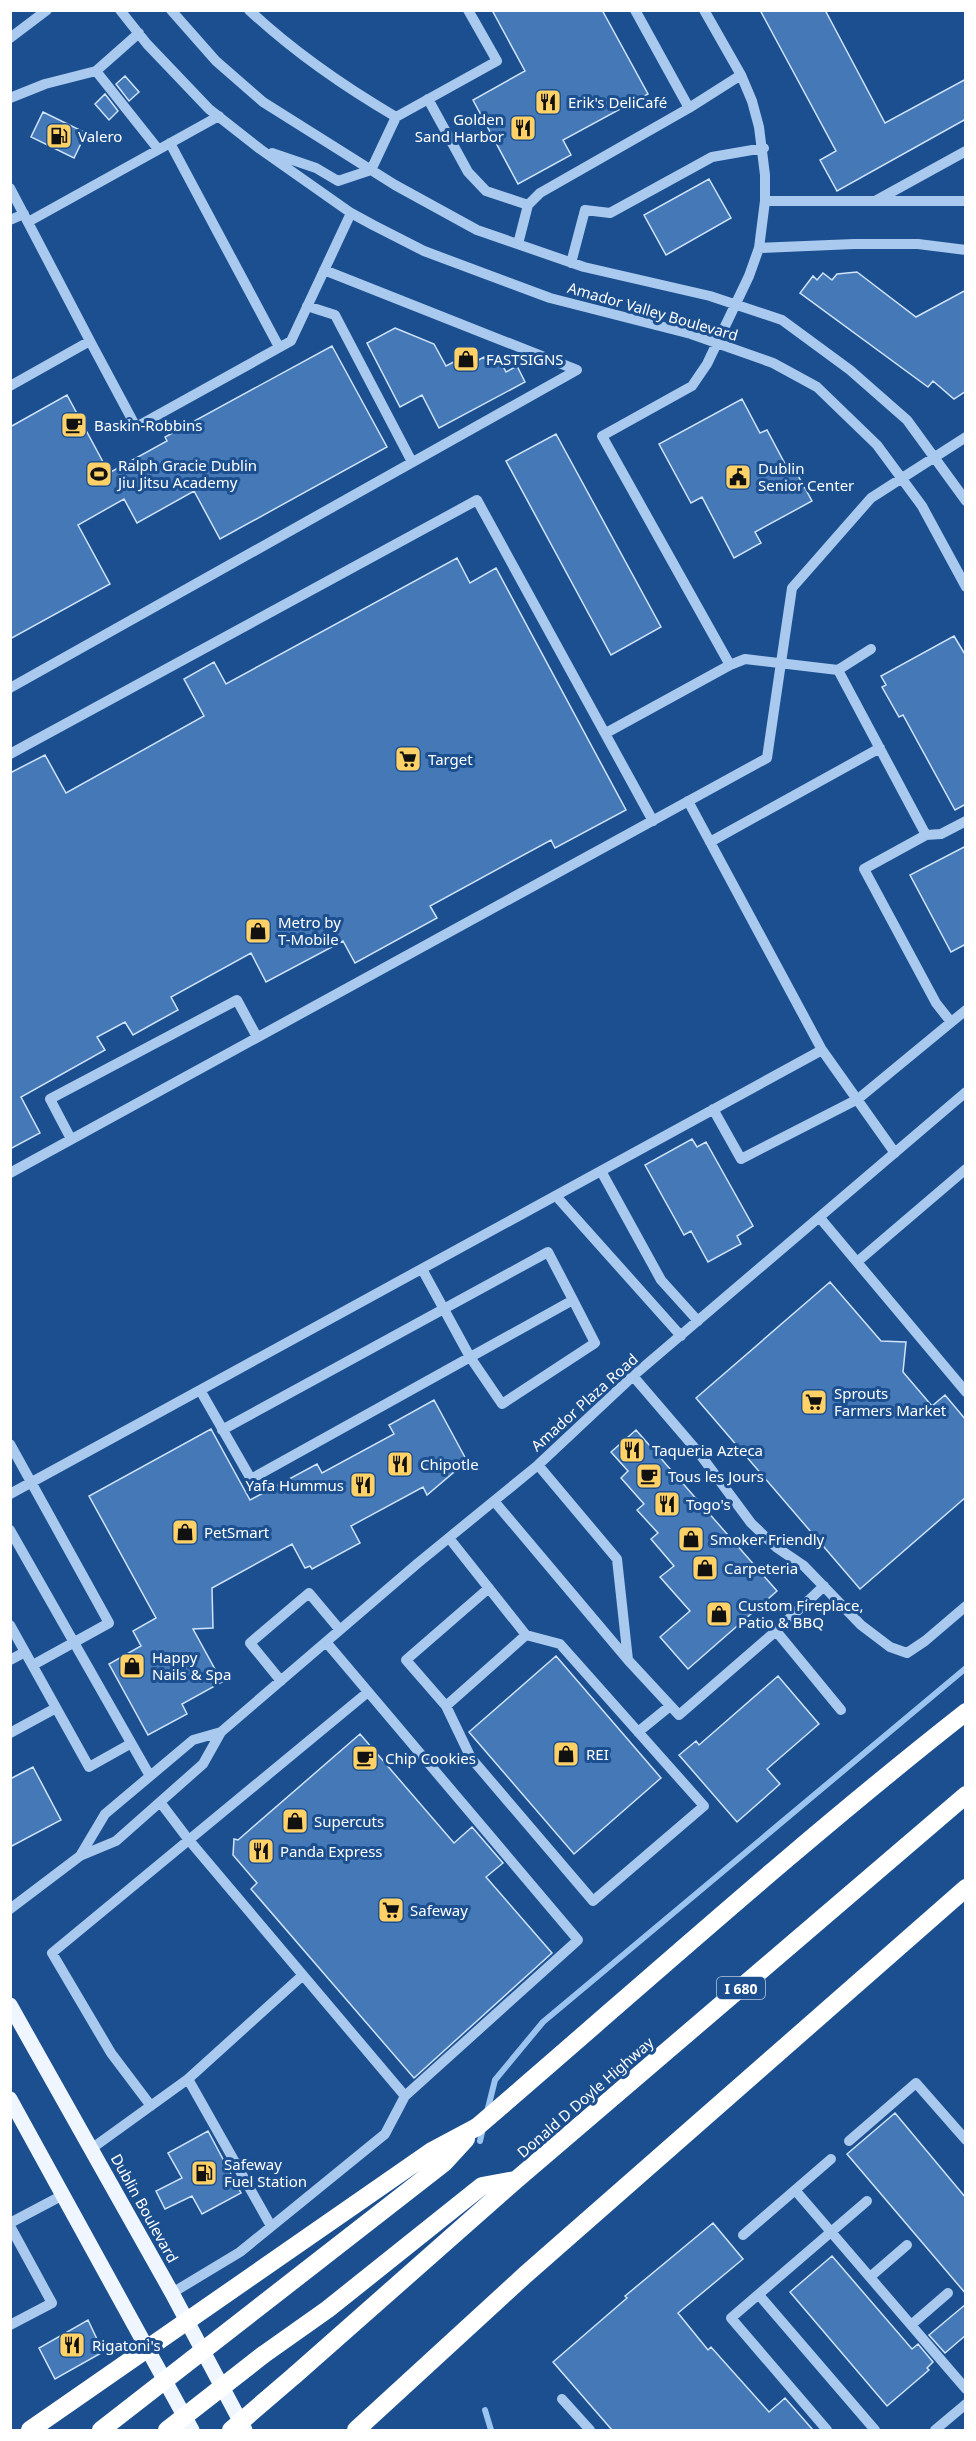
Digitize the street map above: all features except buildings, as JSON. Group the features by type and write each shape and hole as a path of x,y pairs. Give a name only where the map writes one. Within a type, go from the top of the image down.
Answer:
{"highway":[{"path":"101,2430 444,2163 477,2127 772,1873 966,1712"},
{"name":"Donald D Doyle Highway","path":"231,2430 516,2180 966,1795"},
{"path":"356,2430 525,2275 966,1888"},
{"path":"30,2430 432,2151 477,2127"},
{"path":"167,2430 263,2355 336,2302 482,2186 516,2180"}],"main road":[{"name":"Dublin Boulevard","path":"10,2005 172,2293 245,2430"},
{"path":"10,2099 192,2430"}],"street":[{"path":"10,38 47,10"},
{"name":"Amador Valley Boulevard","path":"120,10 209,109 260,149 351,213 424,251 550,298 691,334 773,363 817,387 878,445 922,506 966,587"},
{"name":"Amador Valley Boulevard","path":"171,10 216,61 263,102 371,170 477,230 571,263 736,305 782,320 850,370 907,420 966,501"},
{"path":"249,10 286,45 353,92 396,117"},
{"path":"371,170 396,117 497,60 468,10"},
{"path":"635,10 689,108"},
{"path":"704,10 741,75 752,101 764,148 765,201 759,248 736,305 704,370 692,386 602,436 730,665"},
{"path":"10,98 45,84 96,71 139,33"},
{"path":"96,71 158,149"},
{"path":"518,244 528,205 540,193 689,108 741,75"},
{"path":"428,99 468,172 486,191 528,205"},
{"path":"10,220 26,218 219,116"},
{"path":"170,142 279,347"},
{"path":"571,263 585,210 610,213 712,157 764,148"},
{"name":"Amador Valley Boulevard","path":"260,149 316,168 338,181 371,170"},
{"path":"874,201 966,151"},
{"path":"10,188 135,427 291,341 351,213"},
{"path":"765,201 966,201"},
{"path":"759,248 918,244 966,250"},
{"path":"10,688 577,370 324,270"},
{"path":"307,306 335,315 412,462"},
{"path":"10,386 90,341"},
{"path":"10,1173 766,758 792,588 871,498 966,437"},
{"path":"10,754 477,500 653,820"},
{"path":"606,734 730,665 745,659 838,670 871,649"},
{"path":"838,670 926,835"},
{"path":"710,842 880,748"},
{"path":"688,801 822,1050 895,1153"},
{"path":"951,1022 936,1003 864,868 926,835 941,834 966,821"},
{"path":"71,1139 50,1099 237,1000 257,1038"},
{"path":"713,1109 741,1159 858,1099 966,1010"},
{"path":"10,1494 822,1050"},
{"name":"Amador Plaza Road","path":"10,1909 80,1856 116,1841 203,1764 221,1732 538,1465 633,1376 965,1095"},
{"path":"857,1262 966,1169"},
{"path":"602,1171 661,1280 698,1321"},
{"path":"556,1196 681,1336"},
{"path":"820,1218 966,1392"},
{"path":"222,1430 444,1309 548,1252 595,1343 502,1404 470,1357 444,1309 422,1269"},
{"path":"200,1390 251,1479 573,1300"},
{"path":"633,1376 699,1453 751,1523 776,1546 804,1566 861,1625 890,1647 907,1653 925,1641 966,1606"},
{"path":"10,1444 109,1623 33,1665"},
{"path":"538,1465 616,1559 628,1660"},
{"path":"494,1501 628,1660 679,1715 824,1586"},
{"path":"10,1530 150,1776"},
{"path":"449,1538 489,1588 526,1635 560,1644 704,1806 593,1901 471,1758 446,1706 406,1660 489,1588"},
{"path":"281,1681 250,1643 309,1593 340,1630"},
{"path":"10,1625 89,1767 130,1744"},
{"path":"776,1631 841,1710"},
{"path":"446,1706 526,1635"},
{"path":"172,2293 240,2252 385,2134 405,2096 578,1940 326,1642"},
{"path":"10,1660 26,1652"},
{"path":"151,2106 111,2053 52,1953 368,1692"},
{"path":"638,1732 670,1706"},
{"path":"10,1733 56,1708"},
{"name":"Amador Plaza Road","path":"80,1856 105,1814 194,1740 221,1732"},
{"path":"160,1802 188,1839 405,2096"},
{"path":"92,2149 188,2079 303,1976"},
{"path":"188,2079 272,2226"},
{"path":"849,2141 916,2083 966,2140"},
{"path":"743,2235 831,2159"},
{"path":"795,2190 966,2389"},
{"path":"10,2325 52,2303 10,2225 63,2195"},
{"path":"827,2430 731,2318 867,2201"},
{"path":"870,2277 908,2245"},
{"path":"912,2325 948,2294"},
{"path":"759,2295 875,2430"},
{"path":"562,2399 590,2430"},
{"path":"935,2430 966,2404"}],"waterway":[{"path":"487,2112 495,2080 543,2022 966,1668"},
{"path":"480,2141 483,2128"},
{"path":"485,2410 491,2430"}],"place":[{"name":"Erik's DeliCafé","path":"548,102"},
{"name":"Golden Sand Harbor","path":"523,128"},
{"name":"Valero","path":"59,136"},
{"name":"FASTSIGNS","path":"466,359"},
{"name":"Baskin-Robbins","path":"74,425"},
{"name":"Ralph Gracie Dublin Jiu Jitsu Academy","path":"99,474"},
{"name":"Dublin Senior Center","path":"738,477"},
{"name":"Target","path":"408,759"},
{"name":"Metro by T-Mobile","path":"258,931"},
{"name":"Sprouts Farmers Market","path":"814,1402"},
{"name":"Taqueria Azteca","path":"632,1450"},
{"name":"Chipotle","path":"400,1464"},
{"name":"Tous les Jours","path":"649,1476"},
{"name":"Yafa Hummus","path":"363,1485"},
{"name":"Togo's","path":"667,1504"},
{"name":"PetSmart","path":"185,1532"},
{"name":"Smoker Friendly","path":"691,1539"},
{"name":"Carpeteria","path":"705,1568"},
{"name":"Custom Fireplace, Patio & BBQ","path":"719,1614"},
{"name":"Happy Nails & Spa","path":"132,1666"},
{"name":"REI","path":"566,1754"},
{"name":"Chip Cookies","path":"365,1758"},
{"name":"Supercuts","path":"295,1821"},
{"name":"Panda Express","path":"261,1851"},
{"name":"Safeway","path":"391,1910"},
{"name":"Safeway Fuel Station","path":"204,2173"},
{"name":"Rigatoni's","path":"72,2345"}]}
